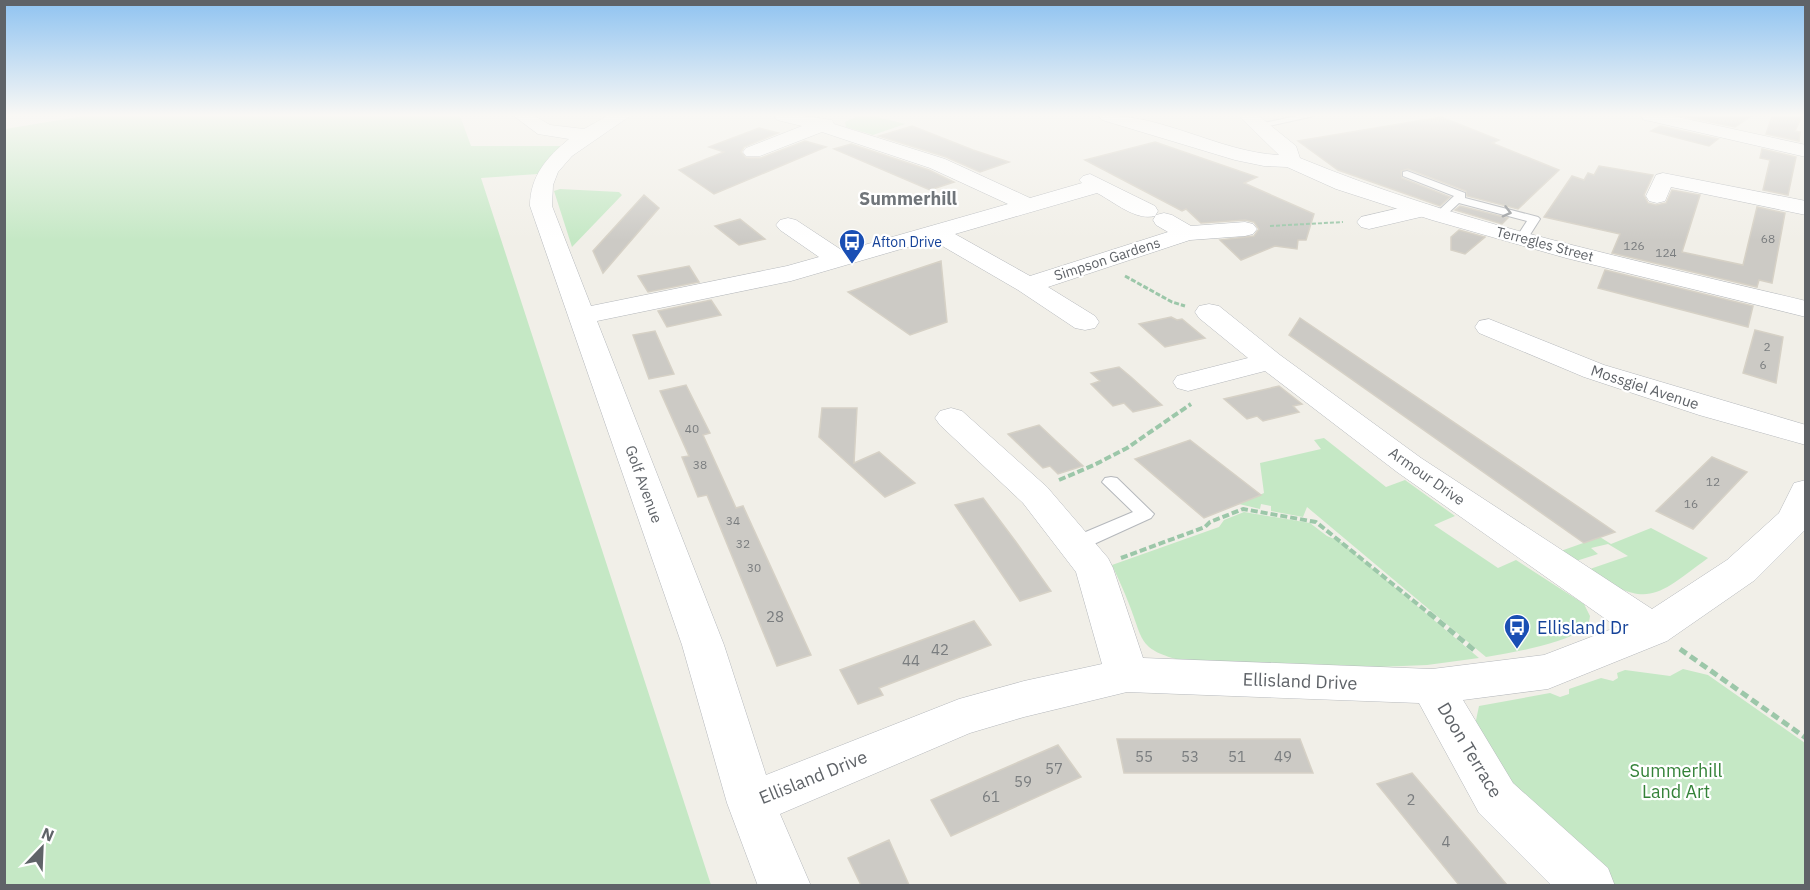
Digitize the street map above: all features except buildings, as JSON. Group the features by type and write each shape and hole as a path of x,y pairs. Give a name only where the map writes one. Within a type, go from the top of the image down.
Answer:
{"street":[{"name":"Golf Avenue","path":"562,158 549,170 542,185 541,206 703,645 751,803 785,885"},
{"path":"925,158 983,182 1027,205"},
{"path":"1250,158 1290,161 1290,158"},
{"name":"Terregles Street","path":"1290,161 1344,184 1440,208 1522,238 1806,309"},
{"path":"1657,196 1663,178 1806,208"},
{"name":"Simpson Gardens","path":"1027,205 1095,182 1187,233"},
{"path":"583,316 791,273 1027,205"},
{"path":"1369,222 1440,208"},
{"path":"788,225 840,260"},
{"name":"Simpson Gardens","path":"1027,285 1187,233 1245,229"},
{"name":"Simpson Gardens","path":"935,232 1027,285 1085,322"},
{"name":"Armour Drive","path":"1209,312 1270,361 1409,465 1652,630"},
{"name":"Mossgiel Avenue","path":"1489,327 1594,371 1806,435"},
{"path":"1188,382 1270,361"},
{"path":"951,418 1030,491 1085,556 1127,675"},
{"name":"Ellisland Drive","path":"751,803 958,718 1024,699 1127,675 1432,686 1548,672 1652,630 1742,570 1794,519 1806,491"},
{"name":"Doon Terrace","path":"1432,686 1496,798 1589,885"}],"lane":[{"path":"1407,174 1461,195 1440,208"},
{"path":"1085,556 1144,514 1111,482"}],"path":[{"path":"1245,229 1299,223 1369,222"},
{"path":"1100,261 1172,303 1209,312"},
{"path":"1030,491 1085,471 1132,446 1191,406 1188,382"},
{"path":"1085,556 1205,527 1210,522 1243,509 1316,522 1507,677"},
{"path":"1652,630 1806,738"}],"green space":[{"path":"5,158 553,158 538,174 481,178 711,885 5,886"},
{"path":"560,189 619,192 622,195 572,247 554,191"},
{"path":"1324,438 1386,487 1405,480 1455,516 1434,525 1498,568 1516,560 1584,604 1590,616 1588,628 1551,643 1486,657 1307,507 1303,517 1271,511 1271,506 1261,504 1260,509 1239,504 1264,493 1260,463 1321,449 1314,440"},
{"path":"1244,512 1310,523 1327,536 1341,542 1479,658 1427,665 1378,667 1183,661 1150,648 1141,636 1112,565 1219,527 1224,520"},
{"path":"1651,528 1708,558 1662,590 1650,594 1638,594 1607,582 1587,570 1628,556 1608,544 1591,548 1598,554 1573,562 1558,552 1600,537 1611,544"},
{"name":"Summerhill Land Art","path":"1683,669 1708,675 1805,743 1805,885 1614,885 1512,784 1475,725 1479,706 1550,693 1560,697 1569,694 1569,689 1601,678 1613,681 1618,678 1617,673 1625,670 1670,676"}],"place":[{"name":"Afton Drive","path":"852,265"},
{"name":"Ellisland Dr","path":"1517,650"}],"district":[{"name":"Summerhill","path":"908,198"}]}
